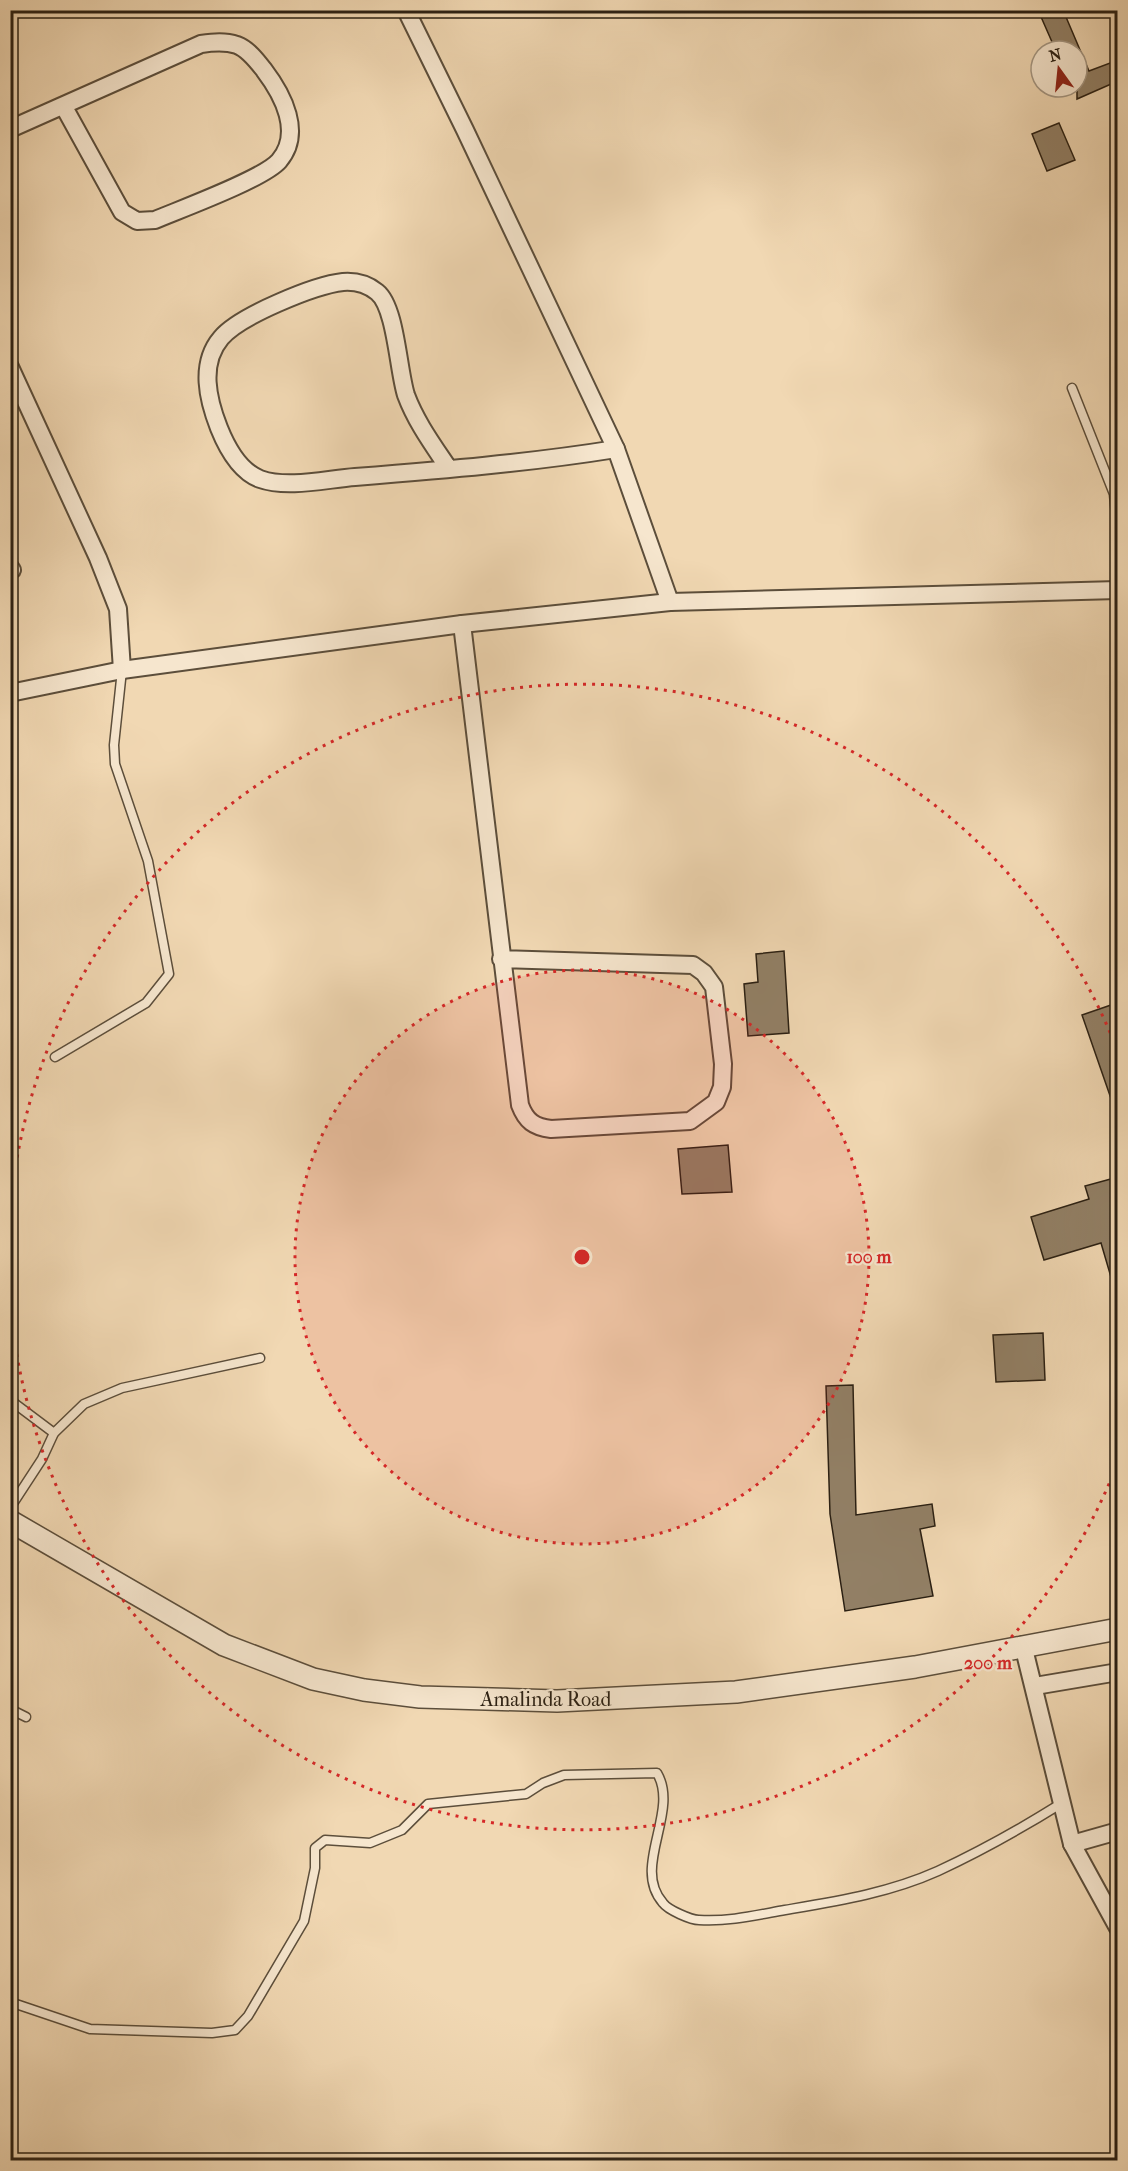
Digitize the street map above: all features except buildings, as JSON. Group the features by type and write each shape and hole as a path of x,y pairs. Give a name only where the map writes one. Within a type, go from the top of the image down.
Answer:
{"street":[{"path":"406,10 616,449 670,602"},
{"path":"10,129 64,107 201,44 221,41 240,45 256,60 280,91 289,120 290,136 285,152 277,163 256,176 155,220 137,221 122,212 64,107"},
{"path":"449,470 416,418 406,394 387,308 379,293 364,283 342,282 277,303 246,317 221,338 208,366 208,400 223,439 238,464 260,479 289,482 449,470 539,462 616,449"},
{"path":"10,367 98,558 118,609 122,670"},
{"path":"10,693 122,670 462,624 670,602 1118,590"},
{"path":"462,624 501,959 520,1105 525,1118 537,1128 551,1130 690,1120 716,1102 722,1087 723,1064 714,987 704,973 693,965 501,959"},
{"name":"Amalinda Road","path":"10,1521 224,1645 313,1679 364,1690 420,1697 513,1700 652,1698 821,1682 1118,1629"},
{"path":"1023,1645 1035,1686 1072,1844 1118,1928"},
{"path":"1035,1686 1118,1672"},
{"path":"1072,1844 1118,1831"}],"lane":[{"path":"1072,388 1114,494 1118,536"},
{"path":"55,1057 146,1003 169,974 148,861 115,764 114,745 122,670"},
{"path":"10,1508 42,1459 54,1433 84,1404 122,1388 260,1358"},
{"path":"10,1400 54,1433"},
{"path":"10,1709 26,1717"},
{"path":"10,2002 90,2029 212,2033 235,2030 248,2016 304,1921 315,1868 315,1848 324,1839 370,1843 402,1830 428,1803 526,1794 564,1775 657,1773 662,1783 663,1797 651,1882 664,1905 697,1921 741,1918 868,1896 937,1871 1012,1834 1062,1803"}]}
